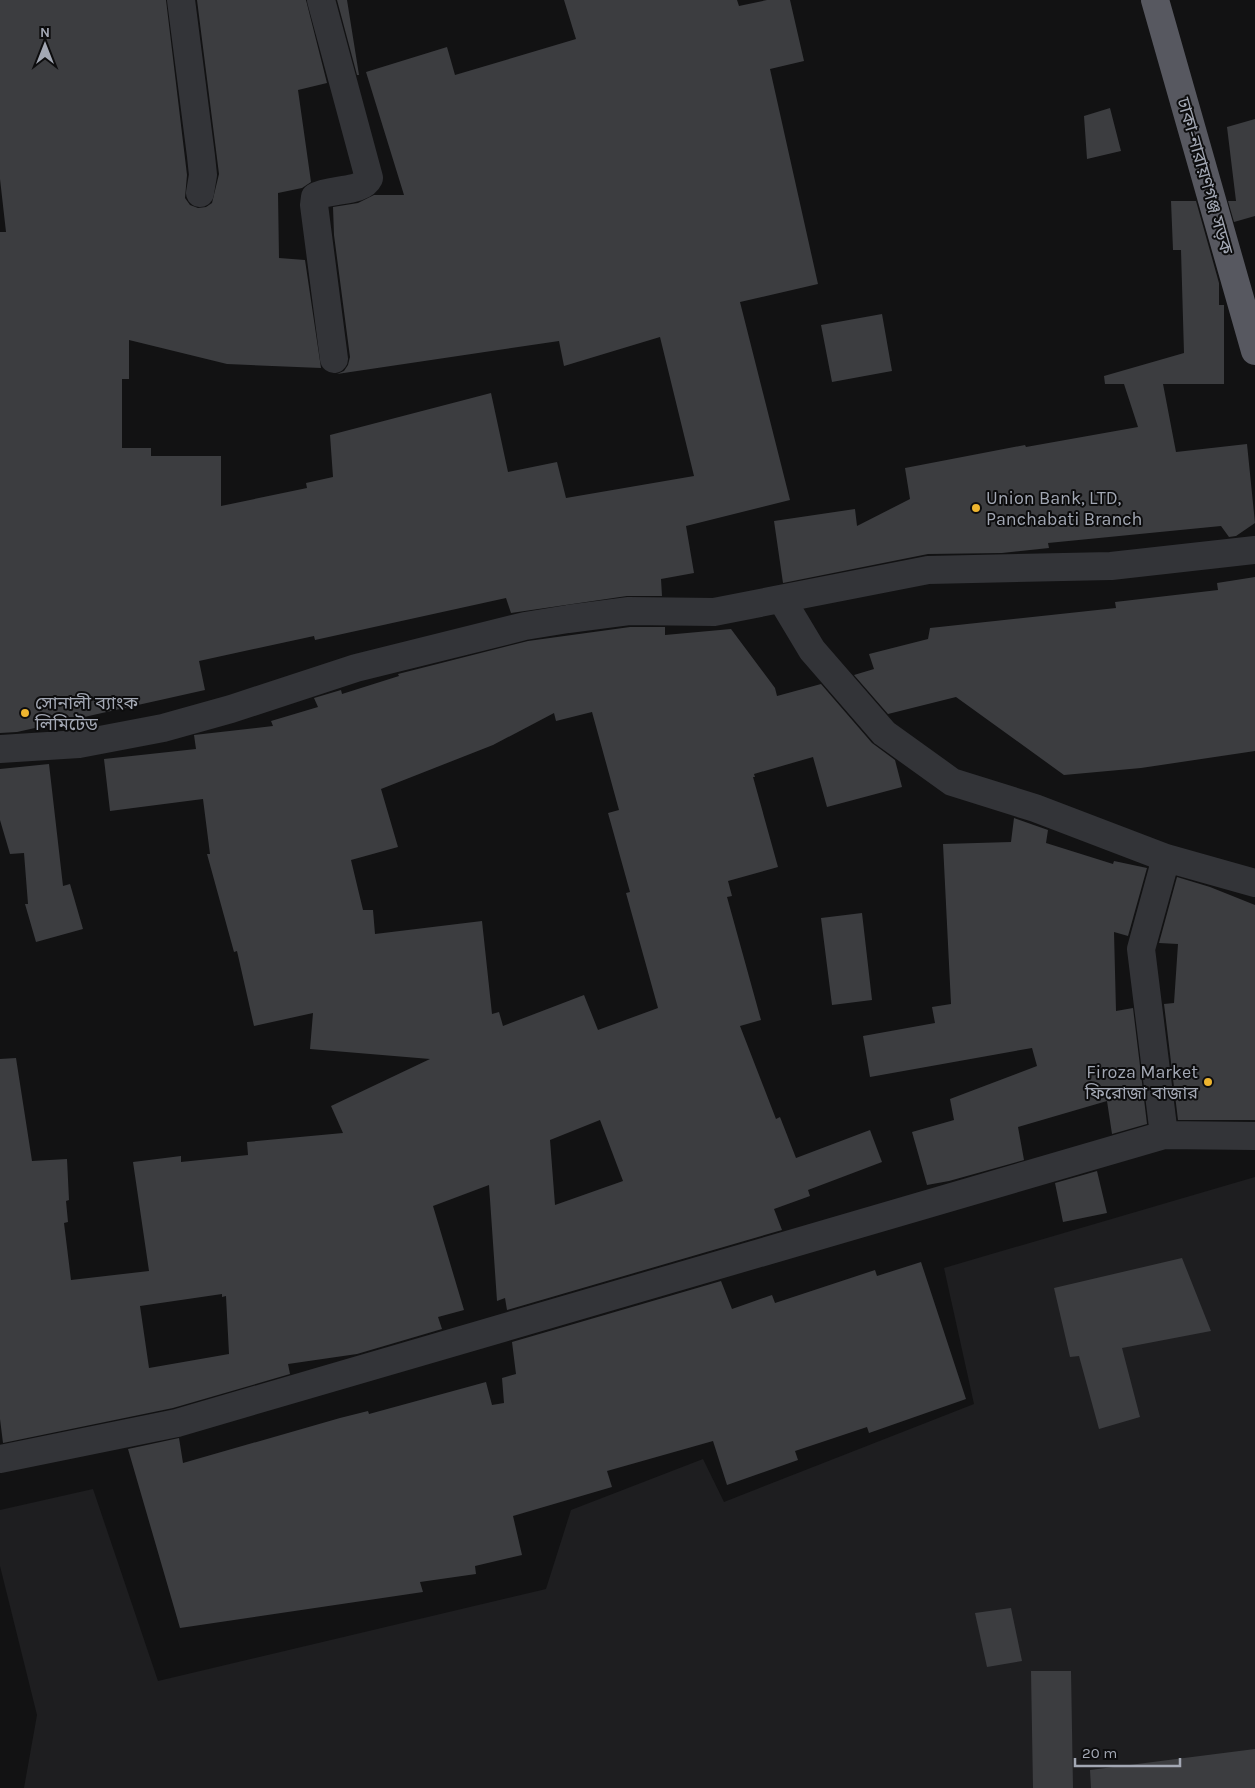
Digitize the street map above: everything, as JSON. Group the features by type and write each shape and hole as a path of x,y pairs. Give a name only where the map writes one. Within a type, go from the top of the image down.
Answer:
{"highway":[{"name":"ঢাকা-নারায়ণগঞ্জ সড়ক","path":"1155,0 1255,351"}],"street":[{"path":"180,0 202,156 203,175 200,193"},
{"path":"321,0 369,178 361,187 322,192 316,197 314,205 334,359"},
{"path":"0,749 79,744 163,728 231,709 356,668 525,626 630,611 714,612 752,603 782,600 928,570 1111,566 1255,550"},
{"path":"782,600 812,650 884,733 952,782 1035,808 1166,858 1255,882"},
{"path":"1164,1135 1141,949 1166,858"},
{"path":"0,1459 177,1423 1164,1135 1255,1136"}],"shaded area":[{"path":"1255,1177 1255,1788 24,1788 37,1715 0,1566 0,1510 93,1489 158,1681 546,1589 571,1510 703,1459 724,1502 974,1404 944,1268"}],"building":[{"path":"0,0 166,0 187,175 185,198 190,205 198,208 206,207 212,203 219,174 197,0 306,0 327,83 298,90 311,182 302,188 278,193 279,258 305,260 321,368 227,364 129,340 129,379 122,379 122,448 151,448 151,456 221,456 221,506 307,488 306,483 333,477 330,435 491,393 508,472 557,462 566,498 694,476 660,337 564,366 559,341 337,374 344,371 350,357 334,235 333,207 358,203 374,195 404,195 366,72 447,47 455,75 576,39 564,0 737,0 739,6 767,0 790,0 804,61 770,69 818,284 740,302 790,500 686,526 694,573 661,579 662,596 627,596 511,613 506,598 315,640 314,636 199,661 205,690 17,732 0,733 0,232 6,232 0,179"},
{"path":"337,0 347,0 359,75 357,75"},
{"path":"1110,108 1121,151 1087,159 1084,116"},
{"path":"1255,119 1255,216 1234,222 1228,201 1236,201 1227,127"},
{"path":"1171,201 1196,201 1219,283 1219,305 1224,305 1224,384 1163,384 1176,452 1247,444 1255,523 1236,536 1229,537 1221,526 1048,543 1049,548 1002,553 928,554 783,583 774,521 855,509 857,526 910,499 905,468 1025,445 1026,447 1138,427 1124,384 1105,384 1104,376 1184,353 1181,250 1173,250"},
{"path":"882,314 892,371 832,382 821,325"},
{"path":"1255,577 1255,751 1141,768 1064,775 956,697 888,714 854,675 874,669 869,654 928,639 930,628 1116,608 1115,602 1218,590 1217,583"},
{"path":"630,627 665,627 665,635 731,629 775,688 777,696 821,684 872,743 895,760 902,787 827,807 813,757 754,774 755,777 753,777 778,867 728,881 732,896 727,897 761,1020 740,1026 776,1119 780,1117 796,1158 870,1130 882,1162 808,1190 810,1196 774,1209 782,1230 507,1310 505,1298 497,1301 489,1185 433,1206 464,1310 438,1317 442,1329 357,1354 288,1364 290,1374 173,1408 3,1443 0,1419 0,1059 16,1058 32,1161 67,1159 69,1200 66,1201 68,1222 64,1223 71,1280 149,1271 133,1162 181,1156 181,1162 248,1155 247,1142 343,1133 331,1106 430,1059 310,1049 313,1013 254,1026 237,951 234,952 207,854 210,854 203,799 110,811 104,759 196,749 194,735 273,726 271,721 318,707 314,698 341,690 342,694 399,676 398,674 528,641","holes":["592,712 619,810 608,813 630,892 626,893 658,1008 598,1030 584,995 503,1026 499,1012 492,1014 482,921 375,934 373,910 363,910 351,860 398,847 381,789 493,745 554,713 556,721","600,1120 623,1181 555,1205 550,1140","222,1294 222,1297 226,1296 229,1354 149,1368 140,1306"]},
{"path":"49,764 63,886 70,884 83,929 36,942 25,904 28,904 24,853 10,854 0,820 0,769"},
{"path":"1014,818 1048,830 1046,843 1113,864 1114,861 1147,868 1128,936 1114,932 1116,1011 1133,1008 1147,1124 1112,1134 1107,1101 1018,1127 1024,1160 949,1181 927,1185 912,1132 954,1120 950,1099 1037,1066 1032,1048 870,1077 863,1036 935,1023 932,1007 951,1004 943,844 1011,842"},
{"path":"1177,877 1210,887 1255,905 1255,1120 1178,1120 1164,1004 1174,1003 1178,944 1159,943"},
{"path":"862,913 872,1000 832,1005 821,918"},
{"path":"1097,1171 1107,1213 1063,1222 1055,1183"},
{"path":"1182,1258 1211,1331 1122,1348 1140,1417 1099,1429 1079,1356 1070,1357 1054,1288"},
{"path":"921,1262 966,1399 869,1433 867,1427 795,1451 798,1460 727,1485 713,1441 607,1471 612,1487 513,1516 522,1555 475,1566 476,1574 420,1582 423,1592 180,1628 128,1449 179,1438 183,1463 340,1418 368,1411 369,1414 486,1382 492,1405 504,1403 502,1378 516,1374 512,1342 721,1281 732,1309 772,1295 775,1303 875,1270 877,1276"},
{"path":"1011,1608 1022,1661 987,1667 975,1613"},
{"path":"1031,1671 1071,1671 1073,1788 1033,1788"},
{"path":"1255,1749 1255,1788 1091,1788 1090,1770"}],"place":[{"name":"Union Bank, LTD, Panchabati Branch","path":"976,508"},
{"name":"সোনালী ব্যাংক লিমিটেড","path":"25,713"},
{"name":"Firoza Market ফিরোজা বাজার","path":"1208,1082"}]}
